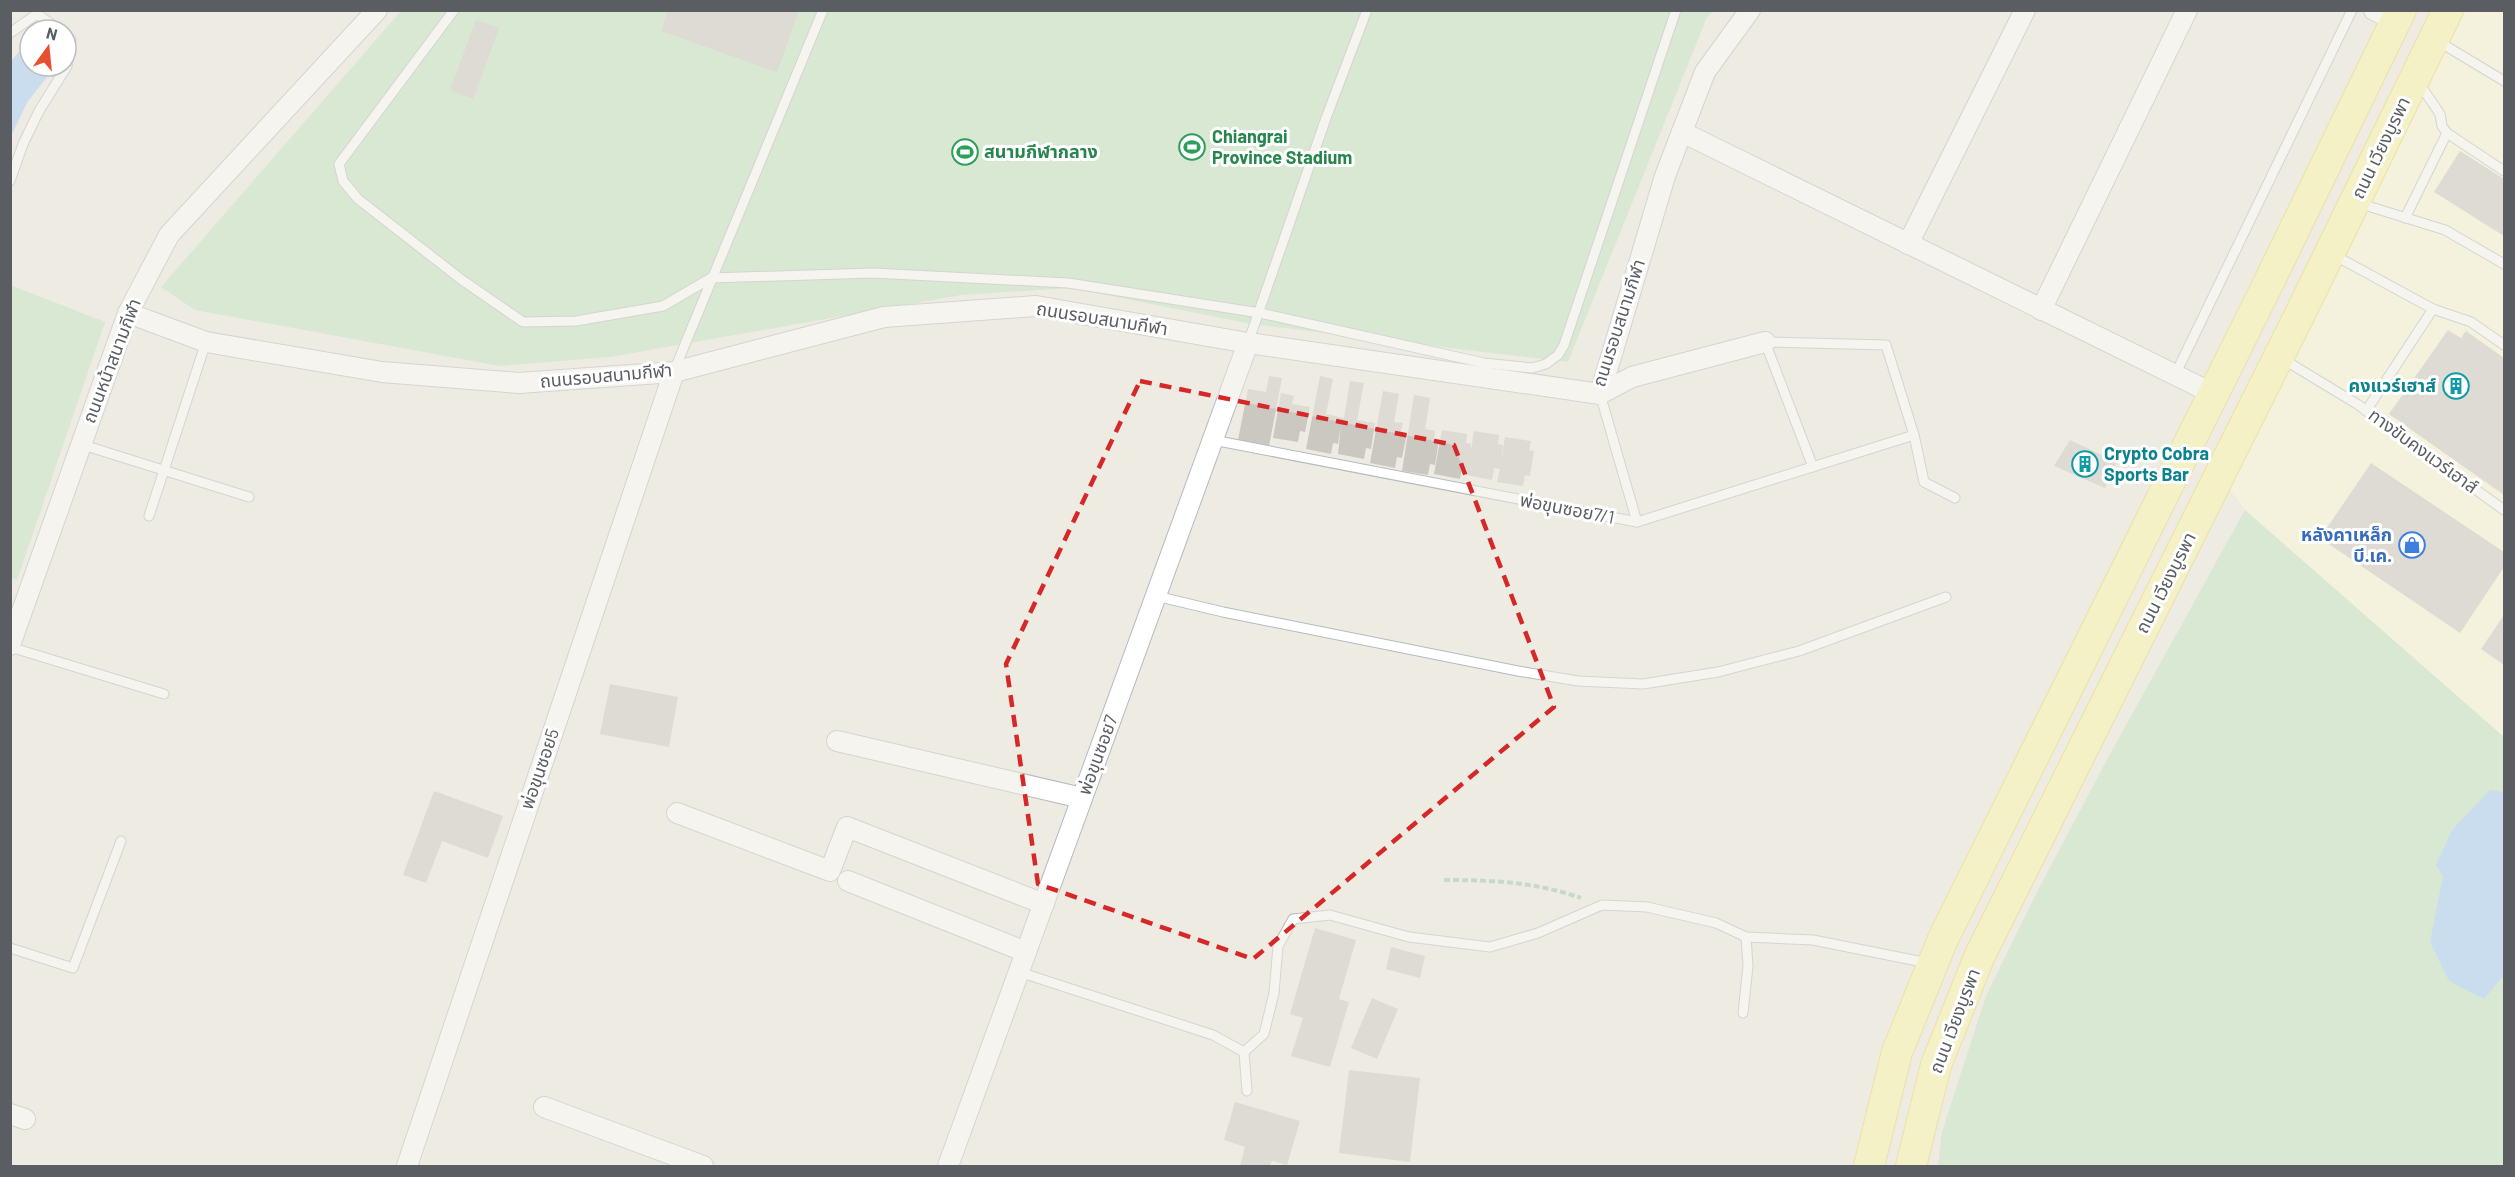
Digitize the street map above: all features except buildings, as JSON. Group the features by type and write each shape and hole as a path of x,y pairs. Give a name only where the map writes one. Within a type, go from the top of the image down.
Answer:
{"main road":[{"name":"ถนน เวียงบูรพา","path":"1911,1167 1936,1065 1980,955 2331,253 2448,10"},
{"path":"1869,1167 1898,1052 1943,939 2265,290 2390,14"},
{"path":"2265,290 2303,308"}],"street":[{"name":"ถนนหน้าสนามกีฬา","path":"10,646 128,313 169,235 377,10"},
{"name":"ถนนรอบสนามกีฬา","path":"128,313 206,342 382,372 519,383 674,372 884,317 1036,306 1248,343 1600,394 1665,176 1705,72 1750,10"},
{"path":"1908,244 2025,10"},
{"path":"2041,310 2187,10"},
{"path":"1682,132 2214,394"},
{"path":"1600,394 1632,377 1765,342"},
{"name":"พ่อขุนซอย7","path":"948,1167 1248,343"},
{"name":"พ่อขุนซอย5","path":"407,1167 674,372"},
{"path":"837,741 1082,798"},
{"path":"677,813 830,871 847,827 1044,904"},
{"path":"848,881 1026,952"},
{"path":"544,1107 703,1167"}],"lane":[{"path":"454,10 339,164 343,181 358,199 462,280 523,322 576,321 663,306 711,278 873,273 1068,283 1260,313 1484,363 1532,368 1546,364 1558,355 1570,330 1676,10"},
{"path":"674,372 823,10"},
{"path":"1248,343 1326,118 1367,10"},
{"path":"2175,375 2352,10"},
{"path":"2434,39 2505,81"},
{"path":"10,181 35,119 60,78"},
{"path":"2415,78 2440,114 2442,126 2447,134 2505,171"},
{"path":"2405,218 2447,134"},
{"path":"2355,202 2445,230 2505,264"},
{"path":"2331,253 2433,309 2470,322 2505,345"},
{"path":"2366,411 2433,309"},
{"path":"149,516 206,342"},
{"path":"1813,467 1765,342 1886,345 1914,435 1924,482 1955,498"},
{"name":"ทางขับคงแวร์เฮาส์","path":"2279,356 2366,411 2505,510"},
{"path":"1600,394 1637,522"},
{"name":"พ่อขุนซอย7/1","path":"1213,440 1637,522 1914,435"},
{"path":"80,444 249,497"},
{"path":"1156,596 1222,612 1518,671 1578,681 1644,684 1718,672 1799,651 1946,597"},
{"path":"10,646 164,694"},
{"path":"10,948 73,968 121,841"},
{"path":"1244,1052 1263,1034 1274,993 1278,946 1293,919 1330,915 1409,937 1490,947 1538,933 1602,905 1658,910 1716,923 1746,937 1813,940 1933,964"},
{"path":"1743,1013 1748,966 1746,937"},
{"path":"1019,972 1213,1035 1244,1052"},
{"path":"1244,1052 1247,1091"}],"path":[{"path":"1444,880 1497,880 1523,883 1562,891 1602,905"}],"highlighted area":[{"path":"1140,381 1454,445 1554,707 1253,959 1038,884 1006,664"}],"shaded area":[{"path":"2465,11 2504,11 2504,737 2245,510 2227,485"}],"green space":[{"name":"สนามกีฬากลาง","path":"401,11 1714,11 1707,17 1568,362 1252,324 1071,288 961,295 610,357 500,366 195,310 161,287"},
{"path":"10,285 105,322 17,580 10,577"},
{"path":"2245,510 2504,737 2504,1166 1938,1166 1942,1132 1986,996 2036,894 2109,756"}],"water":[{"path":"18,53 18,78 46,78 28,101 11,136 11,61"},
{"path":"2490,790 2504,792 2504,975 2484,999 2449,981 2430,942 2443,876 2436,865 2452,830"}],"place":[{"name":"Chiangrai Province Stadium","path":"1192,147"},
{"name":"สนามกีฬากลาง","path":"965,152"},
{"name":"คงแวร์เฮาส์","path":"2456,386"},
{"name":"Crypto Cobra Sports Bar","path":"2085,464"},
{"name":"หลังคาเหล็ก บี.เค.","path":"2412,545"}]}
